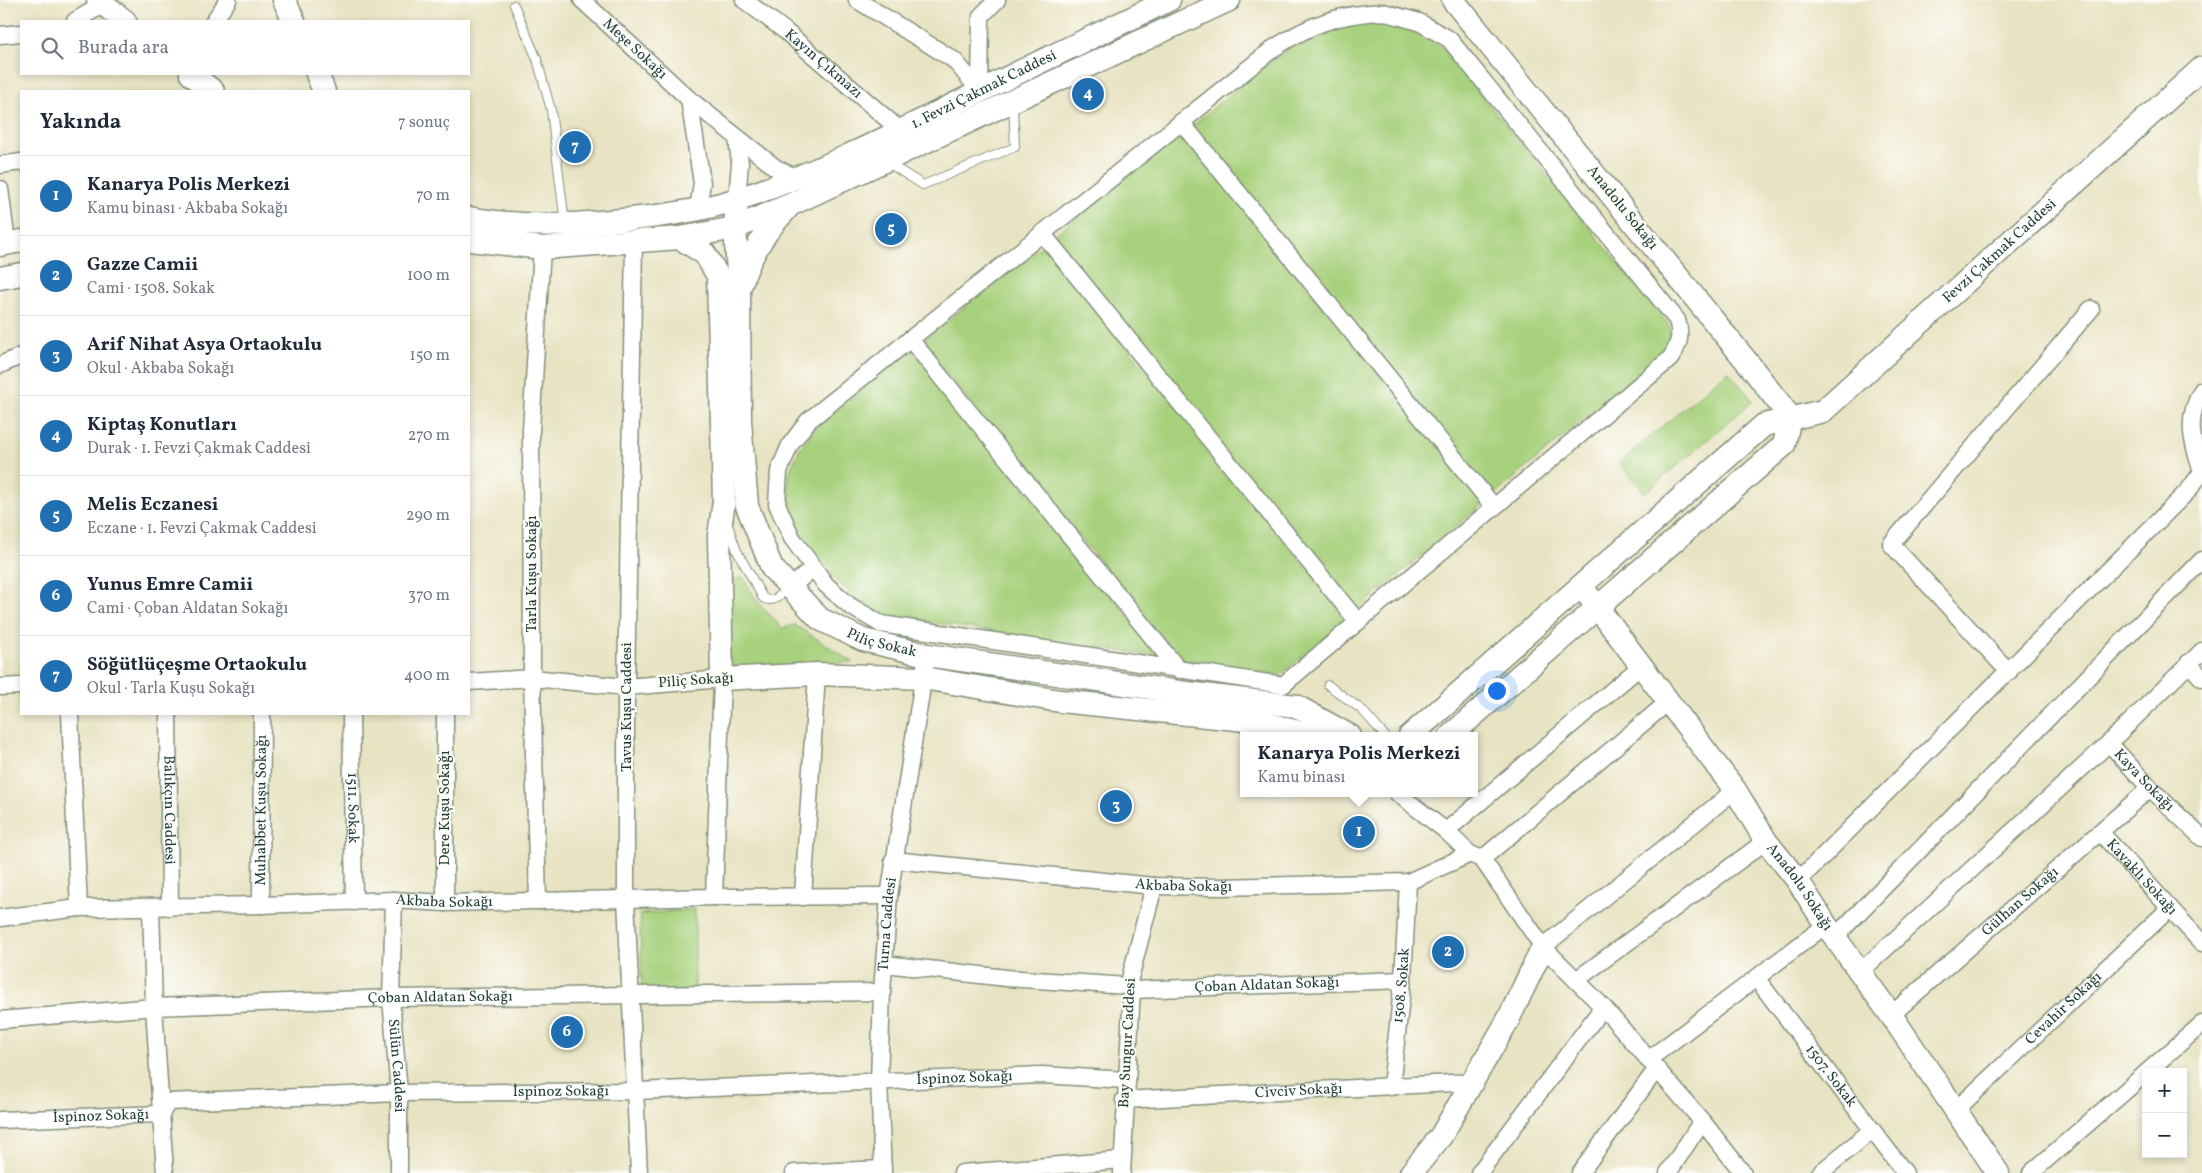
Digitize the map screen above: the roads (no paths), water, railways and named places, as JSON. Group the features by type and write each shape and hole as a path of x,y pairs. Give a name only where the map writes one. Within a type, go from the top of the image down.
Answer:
{"street":[{"path":"215,20 228,0"},
{"path":"284,0 294,20"},
{"name":"Meşe Sokağı","path":"582,0 689,99 776,168 797,178"},
{"name":"Kayın Çıkmazı","path":"744,0 784,30 901,131"},
{"path":"857,0 954,60 980,91"},
{"path":"980,91 981,16 997,0"},
{"name":"1. Fevzi Çakmak Caddesi","path":"470,218 534,226 565,225 698,210 737,200 797,178 901,131 1169,0"},
{"path":"470,240 542,248 680,238 734,228 792,204 1012,99 1229,0"},
{"name":"Anadolu Sokağı","path":"1453,0 1790,417"},
{"path":"76,20 101,2 125,20"},
{"path":"1382,12 1419,22 1448,39 1677,320 1681,333 1678,347 1670,358 1283,685 881,624 850,606 826,585 813,568 792,538 778,504 779,472 790,445 808,421 1181,122 1274,48 1299,32 1327,19 1355,13 1382,12"},
{"path":"0,35 20,32"},
{"name":"Fevzi Çakmak Caddesi","path":"1790,417 1823,411 2202,68"},
{"path":"192,75 212,90"},
{"path":"317,75 324,90"},
{"path":"689,99 702,184 698,210 734,228"},
{"path":"1181,122 1494,507"},
{"path":"737,138 740,163 737,200"},
{"path":"0,165 20,162"},
{"path":"0,189 10,243"},
{"name":"Piliç Sokak","path":"737,200 734,228 739,289 730,385 740,421 747,506 772,568 820,619 863,640 927,655 1179,692 1296,706 1343,732"},
{"path":"739,289 747,264 758,243 774,222 792,204"},
{"path":"1042,233 1358,622"},
{"path":"680,238 705,254 718,276 730,385 724,501 719,536 722,679 714,897"},
{"name":"Tavus Kuşu Caddesi","path":"634,242 626,687 626,899 639,1173"},
{"name":"Tarla Kuşu Sokağı","path":"538,901 532,678 531,430 542,248"},
{"path":"0,278 20,274"},
{"path":"2009,672 1891,544 2091,309"},
{"path":"910,339 1179,670"},
{"path":"0,365 20,356"},
{"path":"1798,881 2188,491 2202,472 2192,443 2192,412 2202,390"},
{"path":"1415,732 1764,424 1790,417 1784,446 1596,607 1455,732"},
{"path":"1580,1173 1652,1065 1757,979 1831,931 2202,560"},
{"path":"790,588 813,568"},
{"name":"Anadolu Sokağı","path":"1581,587 1735,790 1766,841 1798,881 1998,1173"},
{"path":"1860,972 2109,743 2202,651"},
{"name":"Turna Caddesi","path":"883,1171 879,1082 882,992 889,896 893,860 927,655"},
{"path":"2188,663 2202,678"},
{"path":"1446,831 1641,666"},
{"path":"803,896 818,674"},
{"name":"Piliç Sokağı","path":"470,682 532,678 626,687 818,674 923,678"},
{"name":"Piliç Sokak","path":"923,678 1060,701 1256,721 1299,732"},
{"path":"0,687 20,686"},
{"name":"Akbaba Sokağı","path":"893,860 1154,886 1231,887 1408,882 1476,857 1668,702"},
{"path":"70,715 79,908"},
{"name":"Balıkçın Caddesi","path":"168,715 170,907"},
{"name":"Muhabbet Kuşu Sokağı","path":"261,905 262,715"},
{"name":"1511. Sokak","path":"351,715 354,902"},
{"name":"Dere Kuşu Sokağı","path":"445,903 446,715"},
{"name":"Kaya Sokağı","path":"2109,743 2150,788 2202,838"},
{"name":"Gülhan Sokağı","path":"1891,1015 2101,833 2150,788"},
{"path":"1411,1173 1441,1136 1508,1020 1543,946 1735,790"},
{"path":"1403,797 1476,857 1543,946 1603,1007 1702,1121 1743,1173"},
{"name":"Kavaklı Sokağı","path":"2101,833 2202,943"},
{"path":"1576,980 1766,841"},
{"name":"1508. Sokak","path":"1391,1087 1403,980 1408,882"},
{"name":"Bay Sungur Caddesi","path":"1122,1166 1130,988 1154,886"},
{"name":"Akbaba Sokağı","path":"0,918 79,908 261,905 394,900 445,903 714,897 889,896"},
{"name":"Sülün Caddesi","path":"394,900 391,998 399,1093 399,1173"},
{"path":"151,907 154,1006 165,1173"},
{"name":"Cevahir Sokağı","path":"1956,1110 2170,908"},
{"name":"Çoban Aldatan Sokağı","path":"885,964 1006,978 1130,988 1403,980"},
{"name":"1507. Sokak","path":"1757,979 1905,1173"},
{"name":"Çoban Aldatan Sokağı","path":"0,1020 154,1006 391,998 882,992"},
{"path":"1479,1173 1603,1007"},
{"path":"2151,1068 2202,1024"},
{"name":"İspinoz Sokağı","path":"0,1120 161,1114 168,1102 399,1093 635,1091 1042,1075 1126,1080"},
{"path":"2031,1173 2142,1076"},
{"name":"Civciv Sokağı","path":"1124,1100 1472,1082"},
{"path":"1668,1173 1702,1121"},
{"path":"1820,1173 1872,1130"},
{"path":"962,1173 1122,1166"},
{"path":"794,1173 883,1171"}],"lane":[{"path":"514,6 537,59 551,110 565,225"},
{"path":"884,161 923,185 1015,148 1012,99"},
{"path":"724,501 728,526 737,551 763,598 773,601 790,588"},
{"path":"1328,685 1362,710 1382,732"}],"place":[{"name":"Kiptaş Konutları","path":"1088,94"},
{"name":"Söğütlüçeşme Ortaokulu","path":"575,147"},
{"name":"Melis Eczanesi","path":"891,229"},
{"name":"Arif Nihat Asya Ortaokulu","path":"1116,806"},
{"name":"Kanarya Polis Merkezi","path":"1359,832"},
{"name":"Gazze Camii","path":"1448,952"},
{"name":"Yunus Emre Camii","path":"567,1032"}]}
